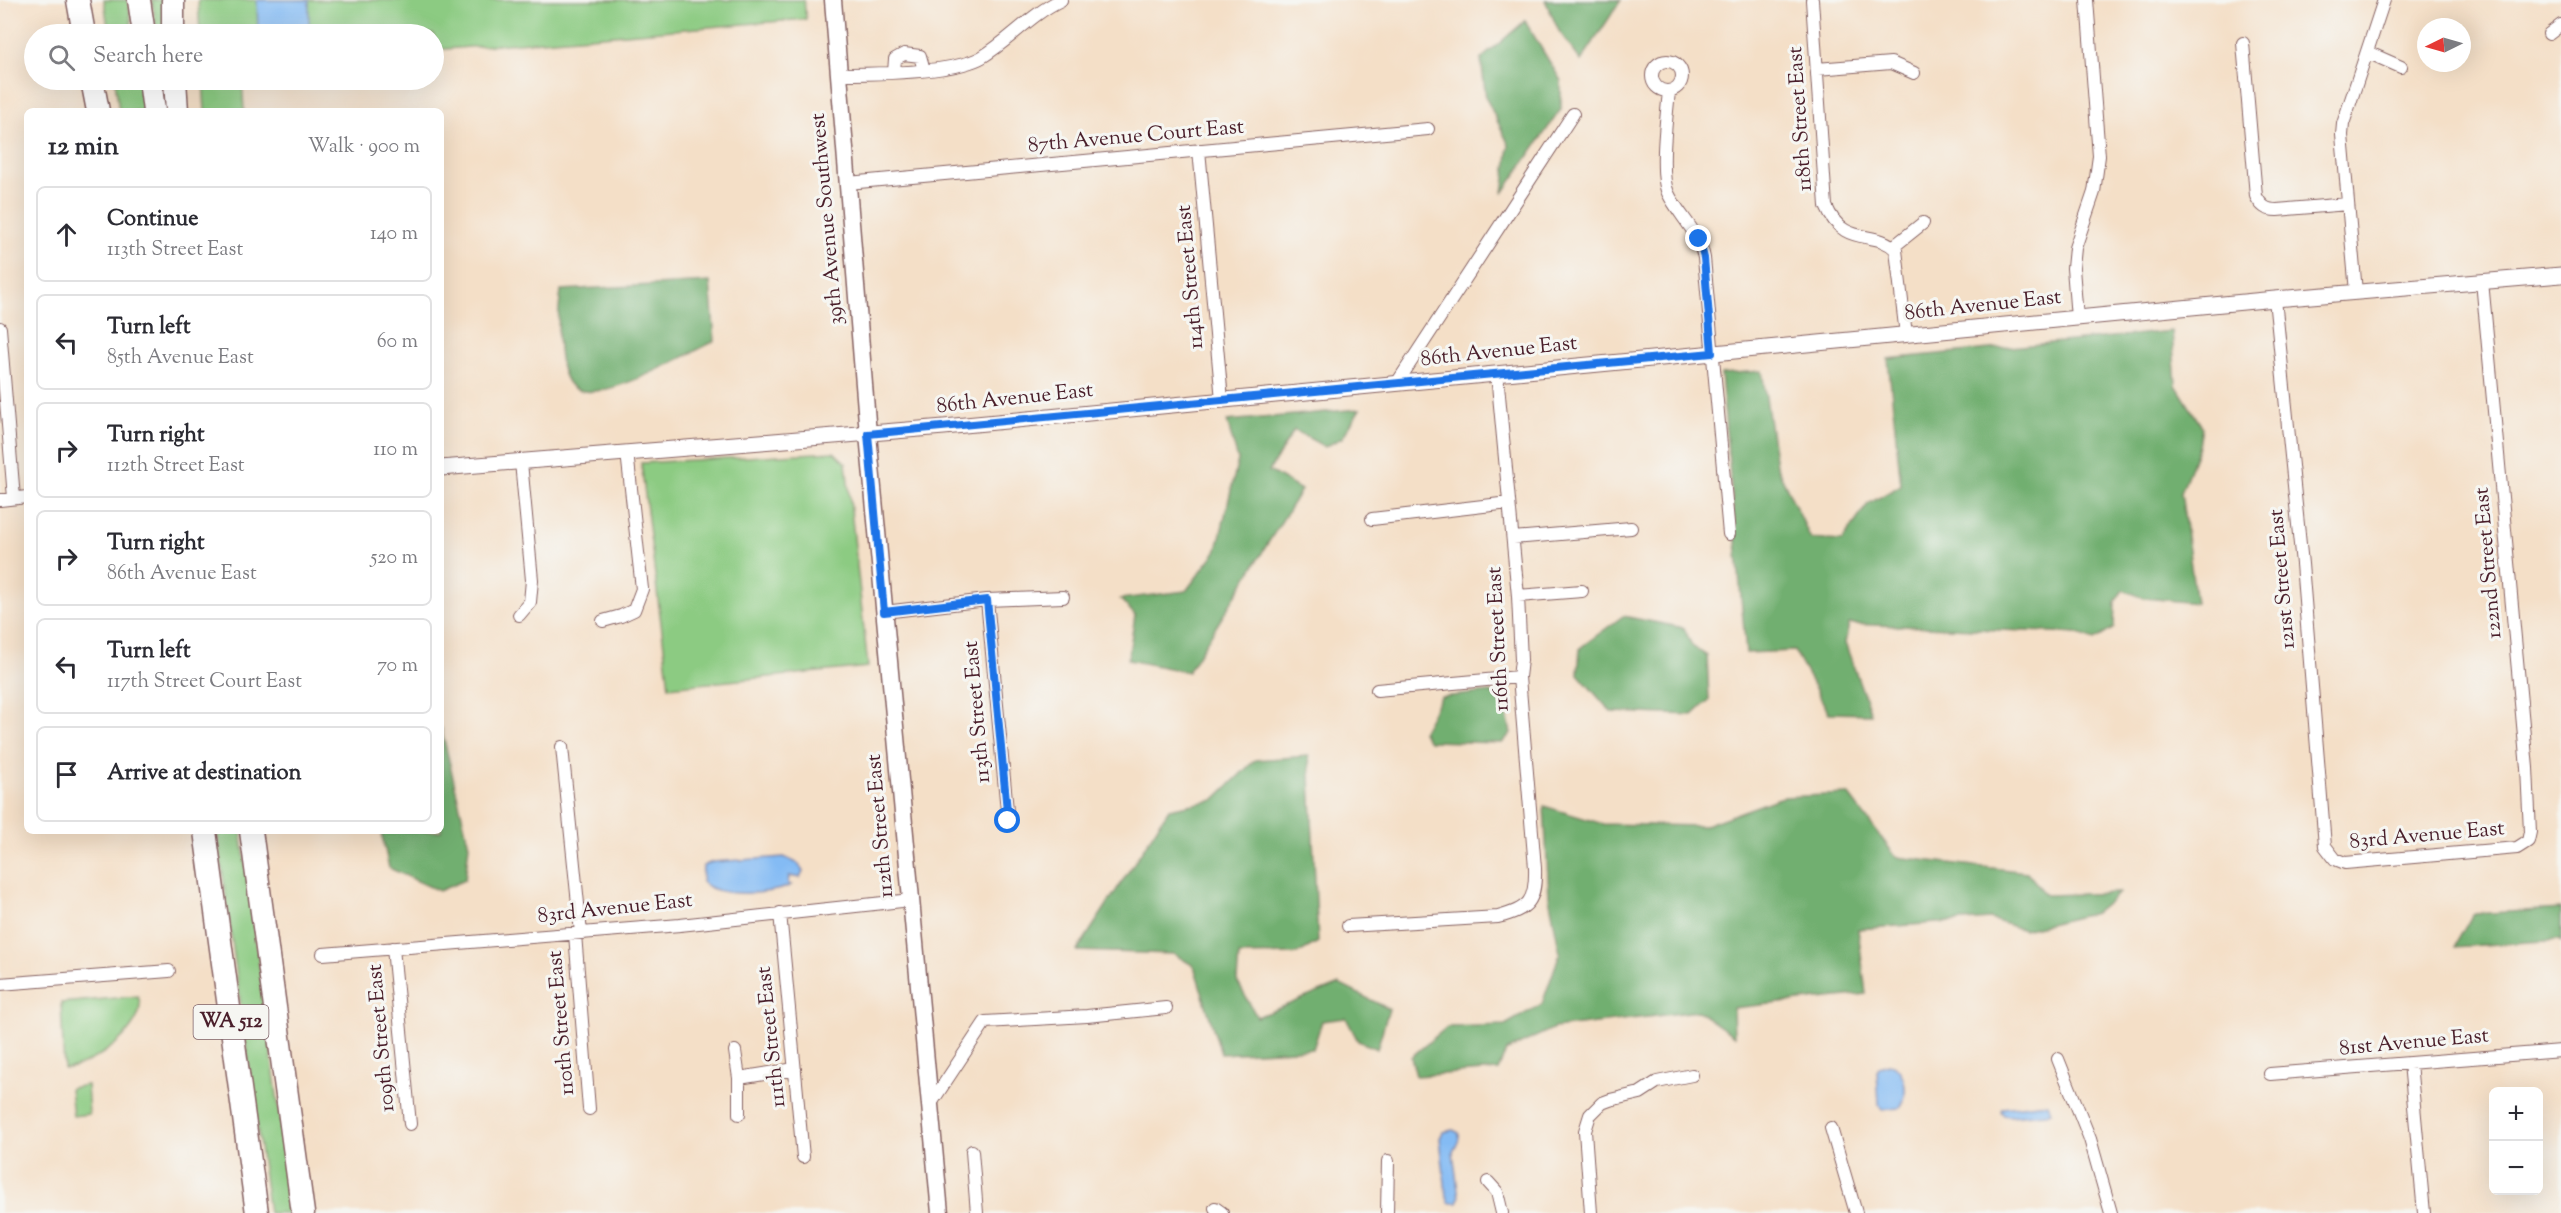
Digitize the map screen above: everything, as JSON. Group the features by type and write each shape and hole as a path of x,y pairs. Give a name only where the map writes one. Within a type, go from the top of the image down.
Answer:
{"highway":[{"path":"78,0 82,24"},
{"path":"93,0 96,24"},
{"path":"139,0 143,24"},
{"path":"173,0 173,24"},
{"path":"95,90 98,108"},
{"path":"104,90 107,108"},
{"path":"151,90 154,108"},
{"path":"176,90 177,108"},
{"name":"WA 512","path":"205,834 257,1213"},
{"name":"WA 512","path":"251,834 303,1213"}],"main road":[{"name":"39th Avenue Southwest","path":"833,0 868,434"},
{"name":"112th Street East","path":"868,434 940,1213"}],"street":[{"path":"839,74 950,67 979,59 1038,12 1061,0"},
{"name":"118th Street East","path":"1812,0 1826,206 1843,229 1850,234 1886,242 1893,247"},
{"path":"2077,318 2073,268 2075,248 2094,192 2099,156 2087,0"},
{"path":"2356,292 2342,135 2343,124 2384,0"},
{"path":"2549,34 2561,25"},
{"path":"2243,43 2256,196 2263,206 2277,210 2348,204"},
{"path":"2367,52 2401,67"},
{"path":"1817,69 1891,63 1914,73"},
{"path":"1669,91 1664,177 1668,194 1699,239 1702,248 1729,534"},
{"path":"1396,383 1572,114"},
{"name":"87th Avenue Court East","path":"848,183 1428,129"},
{"name":"114th Street East","path":"1198,150 1222,400"},
{"path":"1906,335 1897,254 1893,247 1923,223"},
{"name":"86th Avenue East","path":"444,468 868,434 2275,299 2561,276"},
{"name":"122nd Street East","path":"2482,281 2527,768 2530,832 2528,842"},
{"name":"121st Street East","path":"2275,299 2302,564 2325,846 2331,855"},
{"path":"0,328 14,498"},
{"name":"116th Street East","path":"1348,926 1498,917 1520,911 1530,902 1536,883 1519,677 1521,660 1518,596 1497,374"},
{"path":"603,621 634,610 642,589 627,452"},
{"path":"519,615 530,602 532,580 521,462"},
{"path":"0,500 24,497"},
{"path":"1372,519 1509,503"},
{"path":"1513,538 1631,528"},
{"path":"1518,596 1582,591"},
{"path":"884,612 987,600 1063,597"},
{"name":"113th Street East","path":"987,600 1008,821"},
{"path":"1377,690 1519,677"},
{"name":"110th Street East","path":"562,747 578,933 589,1109"},
{"name":"83rd Avenue East","path":"2331,855 2344,863 2509,849 2523,846 2528,842"},
{"name":"83rd Avenue East","path":"323,954 578,933 911,900"},
{"name":"111th Street East","path":"780,913 803,1157"},
{"name":"109th Street East","path":"393,948 410,1124"},
{"path":"0,984 169,970"},
{"path":"930,1105 985,1022 1087,1016 1166,1008"},
{"path":"735,1051 739,1078 739,1114"},
{"name":"81st Avenue East","path":"2270,1074 2561,1051"},
{"path":"2058,1059 2090,1139 2111,1213"},
{"path":"2410,1063 2424,1213"},
{"path":"739,1078 795,1069"},
{"path":"1591,1213 1585,1131 1590,1115 1610,1100 1640,1093 1657,1082 1692,1075"},
{"path":"1831,1128 1856,1213"},
{"path":"972,1151 977,1213"},
{"path":"1387,1213 1388,1161"},
{"path":"1488,1182 1497,1192 1502,1213"}],"green space":[{"path":"104,0 128,0 132,24 108,24"},
{"path":"152,0 166,0 166,24 156,24"},
{"path":"198,0 804,0 806,19 444,49 444,24 199,24"},
{"path":"1545,0 1621,0 1581,61 1559,31"},
{"path":"1525,21 1561,81 1561,109 1503,193 1509,145 1486,98 1481,59"},
{"path":"116,90 141,90 144,108 119,108"},
{"path":"204,90 243,90 244,108 205,108"},
{"path":"710,282 715,341 628,383 609,389 578,390 570,384 560,360 558,329 561,290"},
{"path":"2172,331 2176,385 2202,427 2199,446 2181,492 2196,603 2145,598 2123,590 2115,602 2114,628 2095,640 2076,633 1849,624 1845,643 1871,714 1829,713 1794,651 1746,653 1721,374 1762,371 1776,465 1811,539 1842,541 1868,504 1901,485 1888,359"},
{"path":"1360,409 1342,438 1325,447 1294,430 1269,471 1301,490 1188,672 1128,660 1135,615 1120,599 1186,591 1217,550 1238,460 1227,421"},
{"path":"834,452 846,463 868,667 669,687 641,463"},
{"path":"1623,616 1684,628 1692,646 1707,656 1709,700 1693,715 1611,712 1578,674 1580,648"},
{"path":"1491,692 1506,710 1511,733 1502,743 1429,741 1422,732 1441,697"},
{"path":"444,740 469,845 465,880 439,891 389,868 382,834 444,834"},
{"path":"1309,756 1318,942 1297,954 1239,955 1237,981 1257,1017 1339,984 1389,1009 1377,1049 1358,1041 1346,1018 1322,1021 1313,1049 1221,1054 1194,966 1174,954 1077,951 1169,809 1214,800 1255,760"},
{"path":"1848,794 1896,857 2027,872 2046,895 2119,893 2095,913 2024,930 1990,919 1858,929 1866,994 1733,1008 1734,1036 1698,1011 1554,1028 1506,1051 1498,1070 1416,1076 1411,1057 1447,1027 1505,1025 1542,1004 1560,953 1549,897 1544,806 1603,824 1703,826 1782,797"},
{"path":"217,834 241,834 293,1213 269,1213"},
{"path":"2561,909 2561,942 2559,940 2454,947 2473,914"},
{"path":"138,996 140,1008 136,1020 116,1043 89,1061 64,1069 61,1003"},
{"path":"87,1085 89,1114 73,1116 70,1088"}],"water":[{"path":"257,0 309,0 309,24 258,24"},
{"path":"784,857 799,864 803,872 800,878 789,876 788,884 791,885 783,888 759,893 732,893 709,887 702,882 703,866 712,862"},
{"path":"1888,1064 1899,1070 1905,1090 1899,1108 1882,1110 1879,1104 1877,1071"},
{"path":"2048,1103 2051,1111 2046,1113 2009,1116 2004,1115 2001,1111 2002,1108"},
{"path":"1453,1130 1459,1133 1453,1152 1459,1198 1457,1203 1449,1203 1440,1138 1443,1132"}],"route":[{"path":"1008,821 987,600 884,612 868,434 1712,353 1704,258 1699,239"}]}
